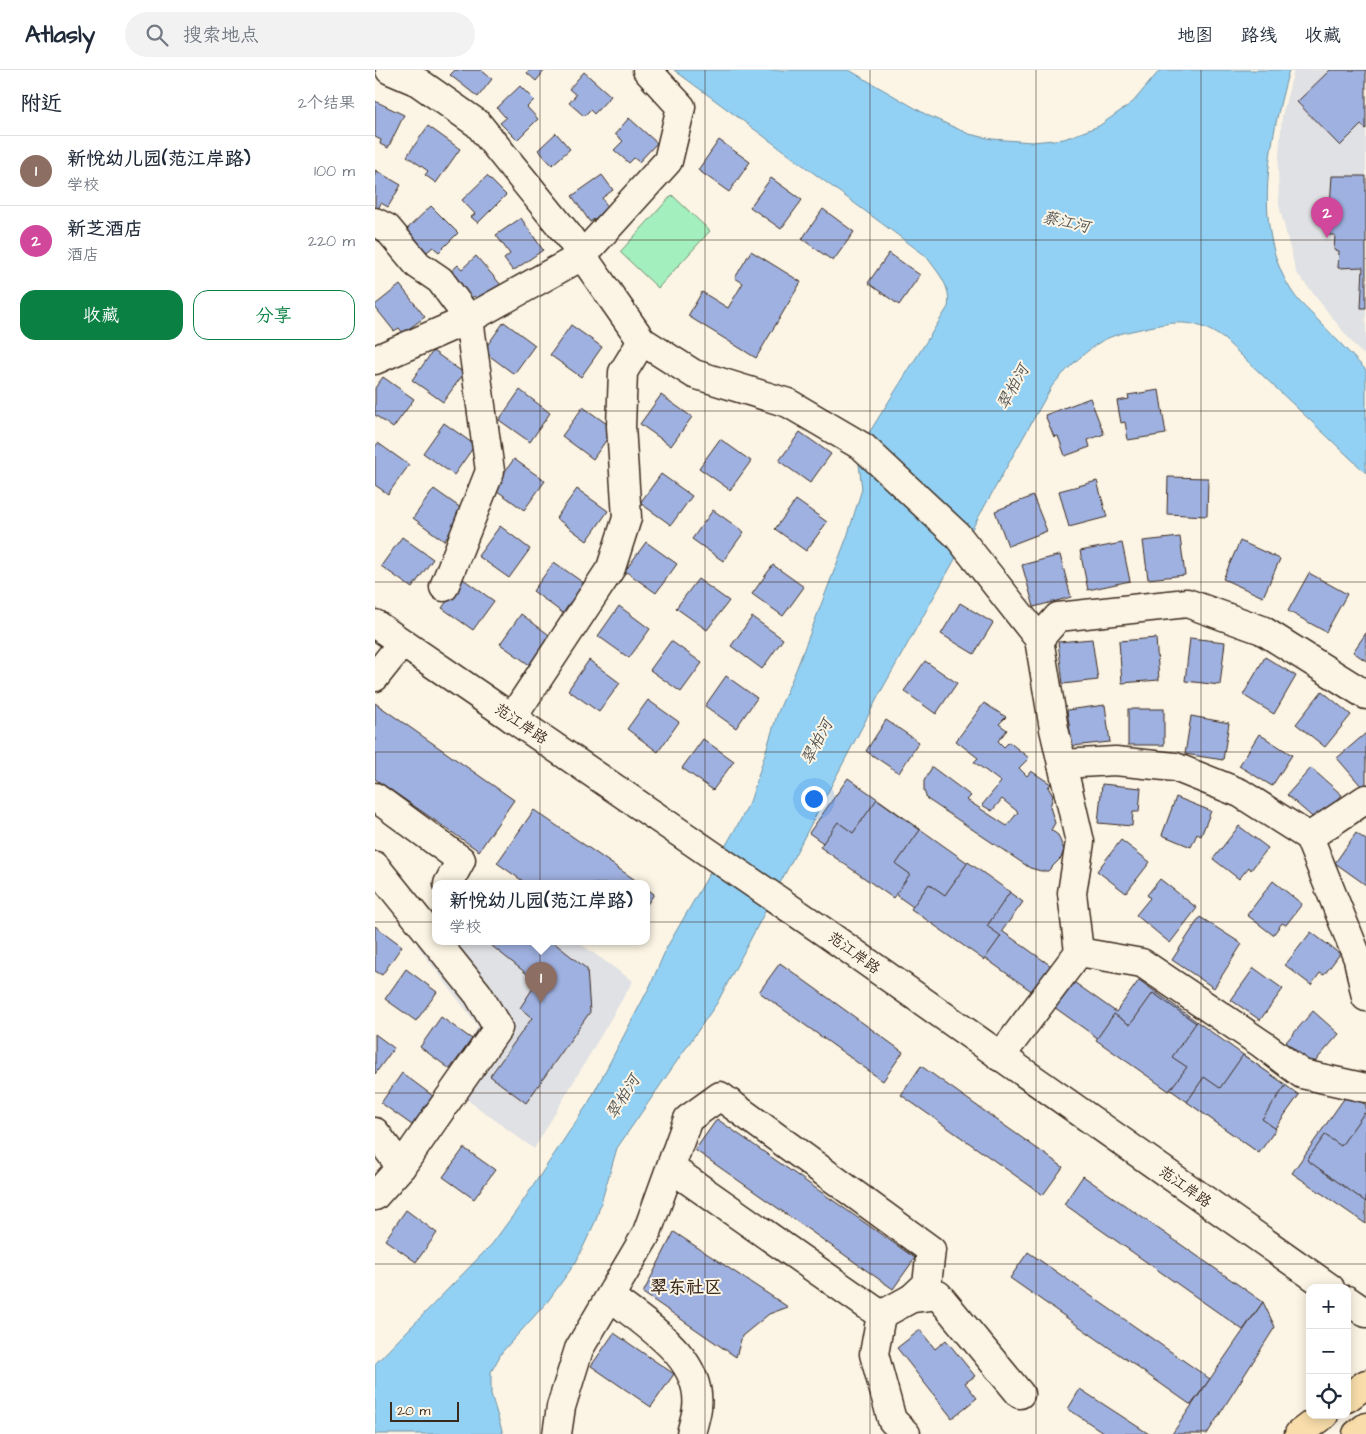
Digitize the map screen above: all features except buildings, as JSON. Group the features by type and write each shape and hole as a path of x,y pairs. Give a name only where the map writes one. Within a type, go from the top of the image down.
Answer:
{"main road":[{"path":"1351,1395 1366,1384"},
{"path":"1299,1434 1319,1419"},
{"path":"1357,1434 1366,1427"}],"street":[{"path":"390,70 418,82 478,124 582,256 642,341 694,374 788,402 863,447 957,535 1039,639 1062,764 1080,842 1072,893 1079,952 1000,1057"},
{"path":"375,360 469,318 582,256 668,161 681,107 647,70"},
{"path":"375,222 387,228 418,265 440,280 469,318 490,470 443,587"},
{"path":"512,718 611,568 627,518 621,426 623,372 642,341"},
{"path":"1039,639 1058,617 1187,603 1263,630 1366,695"},
{"name":"范江岸路","path":"375,624 823,931 1324,1284"},
{"path":"375,677 402,643"},
{"path":"1062,764 1115,761 1175,767 1240,793 1309,837 1358,959 1366,997"},
{"path":"375,797 461,860 450,880"},
{"path":"1309,837 1366,799"},
{"path":"375,866 431,919"},
{"path":"375,1196 401,1166 498,1028 447,945"},
{"path":"1079,952 1143,963 1263,1044 1302,1074 1366,1088"},
{"path":"557,1434 561,1407 579,1349 646,1234 688,1120 720,1096 931,1250 927,1284 912,1298 881,1315"},
{"path":"375,1132 401,1166"},
{"path":"671,1168 881,1315"},
{"path":"912,1298 938,1295 1020,1394"},
{"path":"611,1297 674,1348 693,1376 697,1406 691,1434"},
{"path":"1351,1303 1366,1313"},
{"path":"881,1315 874,1354 894,1429"}],"shaded area":[{"path":"1294,70 1366,70 1366,356 1358,350 1296,272 1279,205 1278,169 1282,116"},
{"path":"432,932 432,945 582,945 633,981 534,1149 446,1084 478,1026 417,945"}],"green space":[{"path":"672,195 710,231 658,288 620,252"}],"water":[{"path":"674,70 849,70 927,115 969,134 992,139 1032,142 1064,139 1099,126 1133,102 1160,70 1289,70 1270,155 1268,214 1272,243 1281,270 1295,296 1366,370 1366,473 1224,339 1202,327 1192,324 1171,323 1121,334 1097,344 1073,364 1052,386 880,693 717,1003 617,1148 596,1220 576,1262 548,1301 502,1352 491,1372 491,1394 503,1434 375,1434 375,1364 492,1244 517,1210 589,1102 650,986 667,947 741,819 751,799 778,712 847,537 862,489 858,456 862,444 948,307 949,299 946,286 926,256"}],"place":[{"name":"新芝酒店","path":"1327,238"},
{"name":"新悦幼儿园(范江岸路)","path":"541,1003"}],"district":[{"name":"翠东社区","path":"686,1287"}],"water label":[{"name":"蔡江河","path":"1066,222"},
{"name":"翠柏河","path":"1013,387"},
{"name":"翠柏河","path":"817,742"},
{"name":"翠柏河","path":"623,1097"}]}
